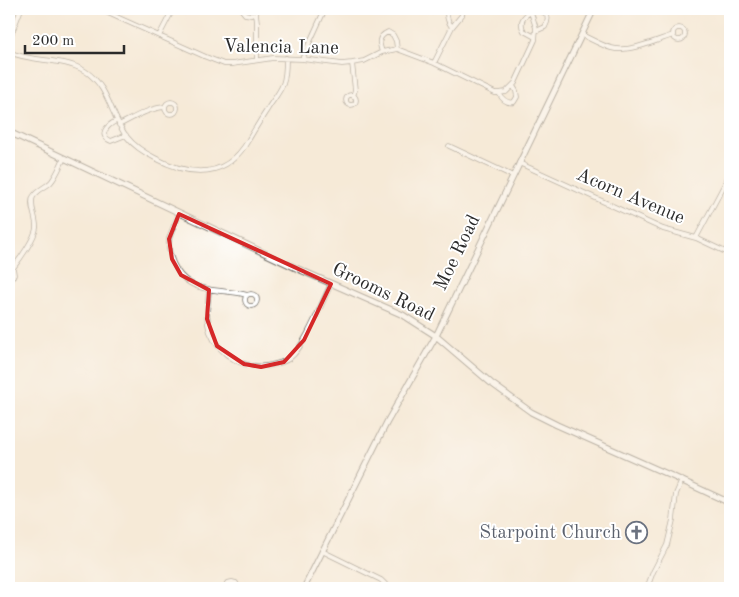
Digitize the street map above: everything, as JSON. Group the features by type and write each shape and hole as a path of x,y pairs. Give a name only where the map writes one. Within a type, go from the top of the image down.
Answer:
{"street":[{"path":"9,40 21,9"},
{"name":"Valencia Lane","path":"99,9 224,64 273,58 302,59 342,64 364,61 382,52 397,49"},
{"path":"159,36 173,9"},
{"path":"241,9 247,15 256,14"},
{"path":"257,9 257,60"},
{"path":"302,59 325,9"},
{"path":"448,9 447,14 452,27"},
{"path":"434,63 452,27 461,17 463,9"},
{"name":"Moe Road","path":"304,588 387,422 436,336 594,9"},
{"path":"531,10 540,11 547,16 547,23 536,31"},
{"path":"382,52 379,39 388,32 393,34 397,49 434,63 495,93 506,92 516,82 535,37 536,28 531,10"},
{"path":"531,10 522,22 522,27 524,31 535,37"},
{"path":"582,35 610,48 621,49 673,35"},
{"path":"9,52 25,57 64,62 86,72 93,77 103,90 110,102 116,120 137,147 151,156 176,167 204,172 231,161 246,146 259,122 281,90 285,78 286,58"},
{"path":"352,63 355,90 353,96"},
{"path":"499,93 502,99 507,102 514,102 517,97 513,86"},
{"path":"119,125 144,113 165,107"},
{"path":"116,120 107,126 104,133 105,136 111,140 126,135"},
{"name":"Grooms Road","path":"9,132 179,214 403,315 436,336 491,383 531,412 561,428 682,480 730,503"},
{"path":"449,146 512,176"},
{"path":"9,279 14,275 11,268 36,232 32,199 51,182 64,158"},
{"name":"Acorn Avenue","path":"519,163 663,229 696,238 730,254"},
{"path":"696,238 728,184 730,174"},
{"path":"179,214 169,239 173,263 180,275 189,283 198,287 247,295"},
{"path":"209,290 207,319 210,332 218,346 228,357 236,361 244,364 270,366 284,362 291,358 298,350 331,284"},
{"path":"647,588 667,545 673,520 676,494 682,480"},
{"path":"322,551 380,580 390,588"},
{"path":"724,588 730,579"},
{"path":"226,588 228,583 232,582 236,583 238,588"}],"highlighted area":[{"path":"179,214 331,284 304,340 284,362 261,367 244,364 217,346 207,319 209,290 181,275 172,259 169,239"}],"place":[{"name":"Starpoint Church","path":"637,533"}]}
